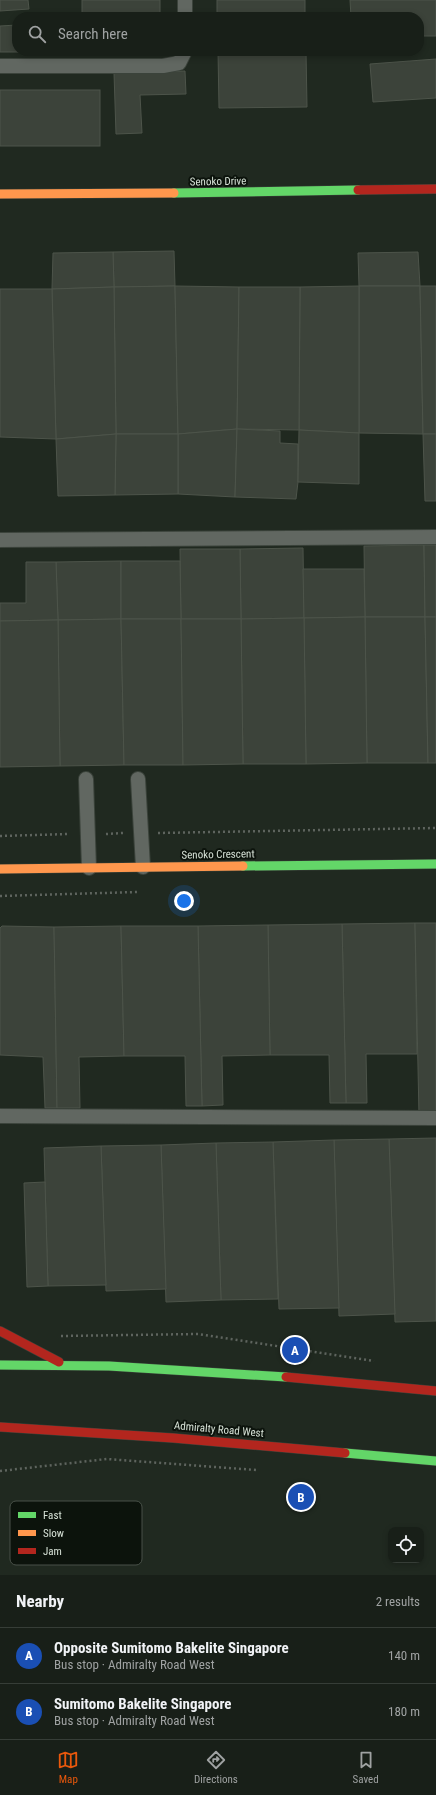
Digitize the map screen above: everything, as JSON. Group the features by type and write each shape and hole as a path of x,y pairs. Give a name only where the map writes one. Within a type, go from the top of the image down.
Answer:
{"main road":[{"name":"Senoko Drive","path":"0,194 202,193 436,189"},
{"name":"Senoko Crescent","path":"0,869 436,864"},
{"path":"0,1331 61,1364"},
{"path":"0,1365 61,1364 190,1369 436,1391"},
{"name":"Admiralty Road West","path":"0,1427 173,1438 436,1461"}],"lane":[{"path":"185,0 185,12"},
{"path":"0,66 163,66 179,63 184,56"},
{"path":"0,540 436,537"},
{"path":"86,779 89,868"},
{"path":"138,779 143,867"},
{"path":"0,1116 436,1118"}],"path":[{"path":"0,836 436,828"},
{"path":"57,1335 65,1337 198,1334 375,1361"},
{"path":"0,1471 107,1459 264,1470"}],"building":[{"path":"0,0 28,0 29,9 0,11"},
{"path":"82,0 160,0 160,12 82,12"},
{"path":"217,0 305,0 305,12 217,12"},
{"path":"350,0 436,0 436,36 424,36 424,12 351,12"},
{"path":"12,25 12,52 0,52 0,26"},
{"path":"218,56 306,56 307,107 219,108"},
{"path":"436,59 436,98 373,102 370,64"},
{"path":"185,71 186,94 140,95 142,133 116,134 114,73"},
{"path":"0,90 100,90 100,146 0,146"},
{"path":"174,251 175,286 114,287 113,252"},
{"path":"113,252 114,287 52,289 53,253"},
{"path":"418,252 420,286 359,286 358,253"},
{"path":"175,286 178,434 116,434 114,287"},
{"path":"175,286 239,287 237,429 178,434"},
{"path":"359,286 420,286 423,434 359,433"},
{"path":"359,286 359,433 299,430 300,287"},
{"path":"420,286 436,286 436,434 423,434"},
{"path":"114,287 116,434 56,439 52,289"},
{"path":"239,287 300,287 299,430 237,429"},
{"path":"0,289 52,289 56,439 0,437"},
{"path":"237,429 235,497 178,494 178,434"},
{"path":"237,429 280,431 280,443 298,444 298,482 296,499 235,497"},
{"path":"299,430 359,433 359,484 298,482"},
{"path":"116,434 178,434 178,494 115,495"},
{"path":"116,434 115,495 58,496 56,439"},
{"path":"423,434 436,434 436,501 425,501"},
{"path":"424,545 425,617 365,617 364,546"},
{"path":"424,545 436,545 436,617 425,617"},
{"path":"303,548 304,618 241,619 240,549"},
{"path":"180,549 240,549 241,619 181,619"},
{"path":"121,561 121,619 58,620 56,562"},
{"path":"121,561 180,561 181,619 121,619"},
{"path":"26,562 56,562 58,620 0,621 0,603 26,603"},
{"path":"303,569 364,569 365,617 304,618"},
{"path":"365,617 425,617 428,763 367,763"},
{"path":"365,617 367,763 306,764 304,618"},
{"path":"425,617 436,617 436,763 428,763"},
{"path":"304,618 306,764 243,764 241,619"},
{"path":"121,619 124,765 60,766 58,620"},
{"path":"121,619 181,619 183,765 124,765"},
{"path":"181,619 241,619 243,764 183,765"},
{"path":"58,620 60,766 0,767 0,621"},
{"path":"415,923 417,1054 366,1054 367,1103 346,1103 342,924"},
{"path":"415,923 436,923 436,1116 419,1116"},
{"path":"342,924 346,1103 330,1103 329,1055 270,1055 268,925"},
{"path":"268,925 270,1055 222,1056 223,1105 202,1106 198,926"},
{"path":"2,926 54,927 57,1108 45,1108 43,1057 0,1055 0,928"},
{"path":"121,926 124,1056 79,1057 80,1108 57,1108 54,927"},
{"path":"121,926 198,926 202,1106 186,1106 185,1056 124,1056"},
{"path":"436,1138 436,1321 395,1322 389,1139"},
{"path":"389,1139 395,1314 339,1316 334,1140"},
{"path":"334,1140 339,1308 279,1309 273,1142"},
{"path":"273,1142 278,1299 221,1300 216,1143"},
{"path":"216,1143 221,1300 166,1302 161,1145"},
{"path":"161,1145 166,1289 106,1291 101,1146"},
{"path":"101,1146 106,1285 48,1286 44,1148"},
{"path":"45,1182 48,1286 27,1287 24,1183"}],"traffic: fast":[{"path":"174,193 358,190"},
{"path":"243,866 436,864"},
{"path":"0,1365 109,1366 286,1377"},
{"path":"345,1453 436,1461"}],"traffic: slow":[{"path":"0,194 174,193"},
{"path":"0,869 243,866"}],"traffic: jam":[{"path":"358,190 436,189"},
{"path":"0,1331 59,1362"},
{"path":"286,1377 436,1391"},
{"path":"0,1427 173,1438 345,1453"}],"place":[{"name":"Opposite Sumitomo Bakelite Singapore","path":"295,1350"},
{"name":"Sumitomo Bakelite Singapore","path":"301,1497"}]}
